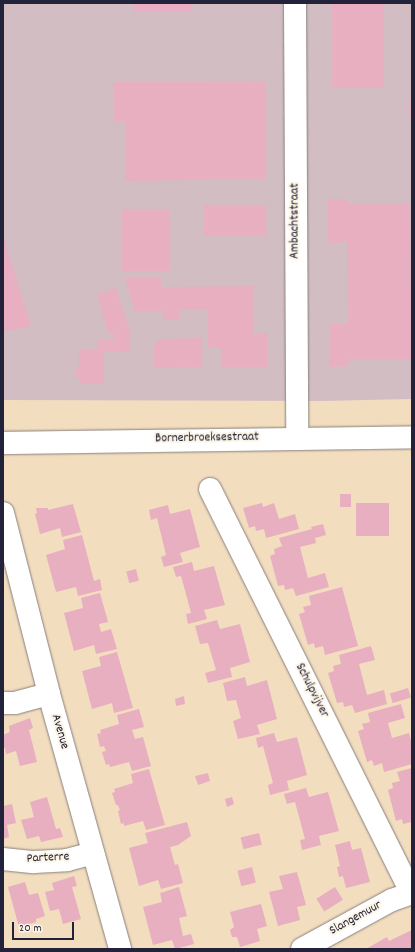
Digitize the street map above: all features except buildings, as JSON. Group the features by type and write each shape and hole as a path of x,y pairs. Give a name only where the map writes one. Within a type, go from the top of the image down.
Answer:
{"street":[{"name":"Ambachtstraat","path":"294,3 297,438"},
{"name":"Bornerbroeksestraat","path":"3,443 412,437"},
{"name":"Schulpvijver","path":"210,489 412,893"},
{"name":"Avenue","path":"3,513 48,694 120,949"},
{"path":"3,703 15,703 48,694"},
{"name":"Parterre","path":"3,859 34,862 54,861 67,860 93,853"},
{"name":"Slangemuur","path":"302,949 392,900 412,893"}],"shaded area":[{"path":"3,3 412,3 412,399 321,401 3,400"}]}
